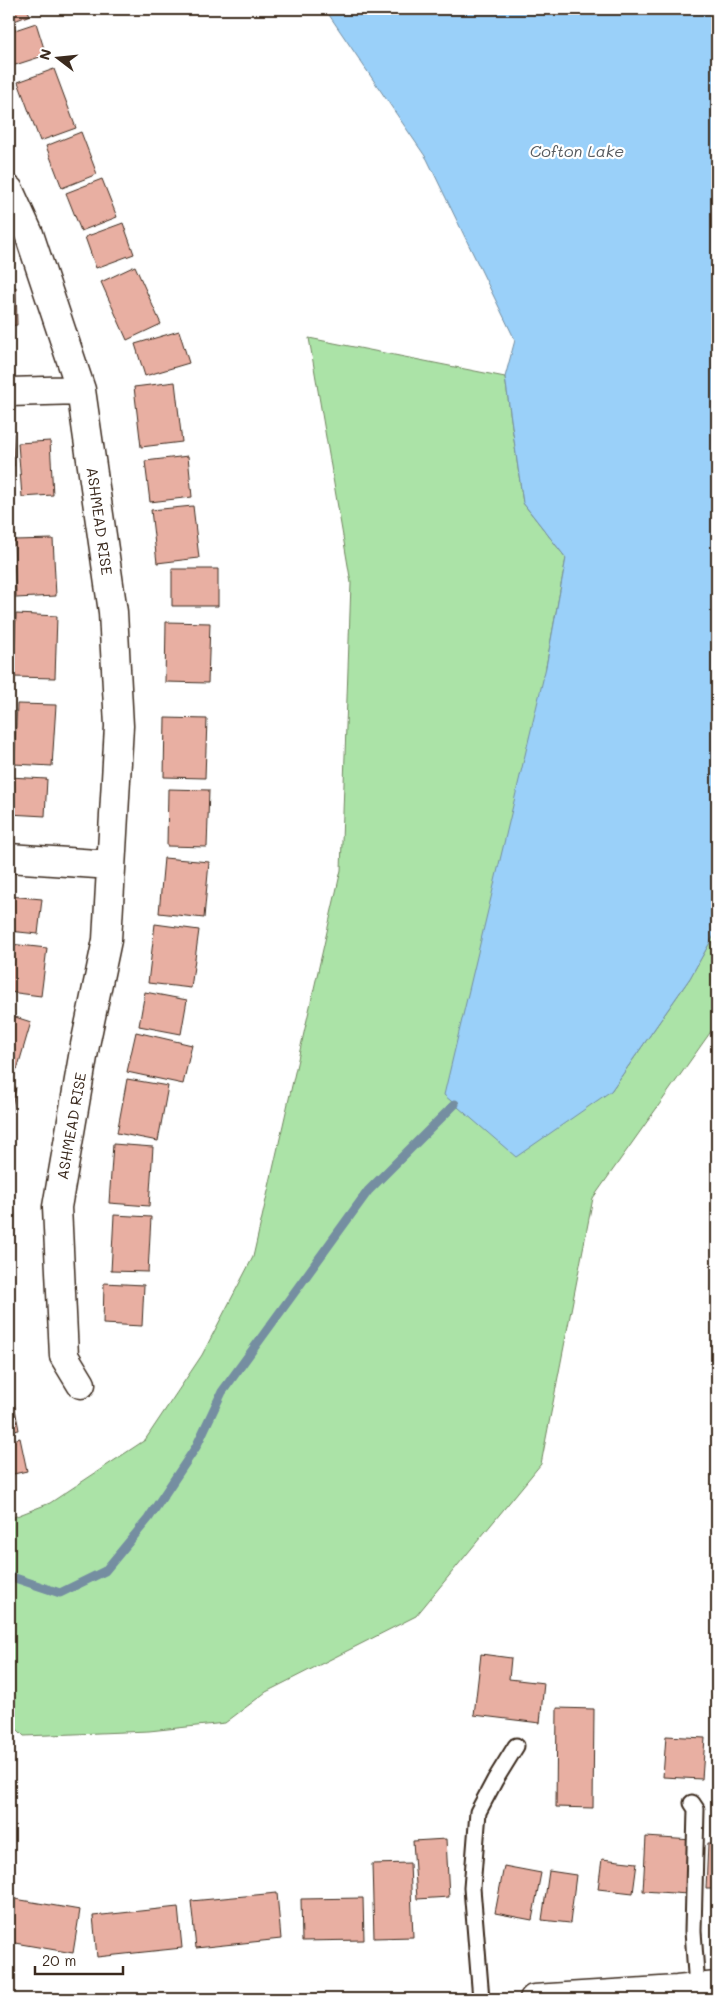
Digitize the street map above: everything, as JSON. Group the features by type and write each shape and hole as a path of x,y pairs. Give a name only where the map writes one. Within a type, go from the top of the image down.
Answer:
{"street":[{"name":"ASHMEAD RISE","path":"9,190 30,234 81,390 113,612 119,726 107,940 85,1045 57,1207 64,1356 81,1384"},
{"path":"9,392 81,390"},
{"path":"9,858 111,865"},
{"path":"534,1999 707,1987"}],"lane":[{"path":"481,1999 472,1888 478,1812 516,1746"},
{"path":"692,1803 696,1809 693,1931 707,1987"}],"green space":[{"path":"309,338 505,377 523,503 566,558 546,667 611,1091 690,978 717,930 717,1023 593,1198 541,1464 416,1616 266,1692 225,1723 149,1731 24,1736 9,1721 9,1519 50,1503 145,1440 202,1355 253,1257 341,870 351,583"}],"water":[{"name":"Cofton Lake","path":"325,9 717,9 717,930 690,978 611,1091 516,1157 444,1095 546,667 566,558 523,503 505,377 515,340 427,159"}],"building":[{"path":"9,9 27,9 30,15 9,23"},
{"path":"36,23 46,55 9,67 9,32"},
{"path":"54,69 76,128 40,141 18,82"},
{"path":"81,132 97,174 62,188 46,146"},
{"path":"102,179 117,217 81,231 66,193"},
{"path":"123,223 134,254 96,268 85,237"},
{"path":"135,266 161,324 127,340 101,282"},
{"path":"16,287 17,325 9,326 9,288"},
{"path":"179,331 189,363 145,376 135,344"},
{"path":"175,382 182,442 141,447 134,387"},
{"path":"9,423 12,423 14,466 9,467"},
{"path":"50,441 53,495 22,497 18,443"},
{"path":"188,456 192,497 150,502 145,461"},
{"path":"193,506 199,558 157,563 151,510"},
{"path":"53,539 56,596 16,598 14,540"},
{"path":"172,569 218,569 218,606 172,606"},
{"path":"16,614 57,616 55,678 13,677"},
{"path":"166,622 210,623 208,683 165,682"},
{"path":"17,704 56,705 52,766 14,764"},
{"path":"165,718 207,719 205,778 164,777"},
{"path":"9,777 47,779 45,816 9,814"},
{"path":"168,789 209,790 207,847 167,846"},
{"path":"164,858 209,862 204,918 159,913"},
{"path":"9,896 42,899 38,934 9,931"},
{"path":"155,924 199,930 191,988 148,983"},
{"path":"10,944 47,948 41,996 9,992"},
{"path":"145,992 187,1000 181,1034 139,1026"},
{"path":"9,1015 31,1022 17,1070 9,1067"},
{"path":"136,1032 192,1045 183,1084 127,1072"},
{"path":"127,1079 168,1086 158,1141 117,1133"},
{"path":"9,1086 16,1087 9,1122"},
{"path":"113,1144 153,1147 149,1206 109,1203"},
{"path":"114,1215 151,1217 148,1272 111,1271"},
{"path":"104,1283 144,1285 142,1326 103,1324"},
{"path":"717,1325 717,1349 711,1347"},
{"path":"9,1377 19,1430 9,1432"},
{"path":"20,1438 27,1471 9,1475 9,1441"},
{"path":"481,1654 511,1658 509,1679 544,1683 540,1723 474,1715"},
{"path":"557,1708 594,1709 593,1808 556,1807"},
{"path":"666,1736 705,1738 702,1779 663,1777"},
{"path":"646,1837 692,1840 688,1894 643,1891"},
{"path":"446,1839 449,1897 417,1899 413,1841"},
{"path":"708,1843 717,1843 717,1889 706,1889"},
{"path":"602,1859 637,1863 633,1893 598,1889"},
{"path":"410,1863 413,1937 374,1938 372,1864"},
{"path":"504,1866 541,1873 532,1920 495,1913"},
{"path":"549,1871 576,1875 570,1923 542,1920"},
{"path":"277,1893 281,1939 196,1948 191,1901"},
{"path":"9,1898 80,1910 73,1953 9,1942"},
{"path":"363,1898 364,1940 302,1941 301,1899"},
{"path":"178,1907 182,1948 97,1957 93,1916"}],"waterway":[{"path":"9,1576 60,1593 105,1571 148,1519 196,1447 222,1392 368,1191 455,1104"}]}
